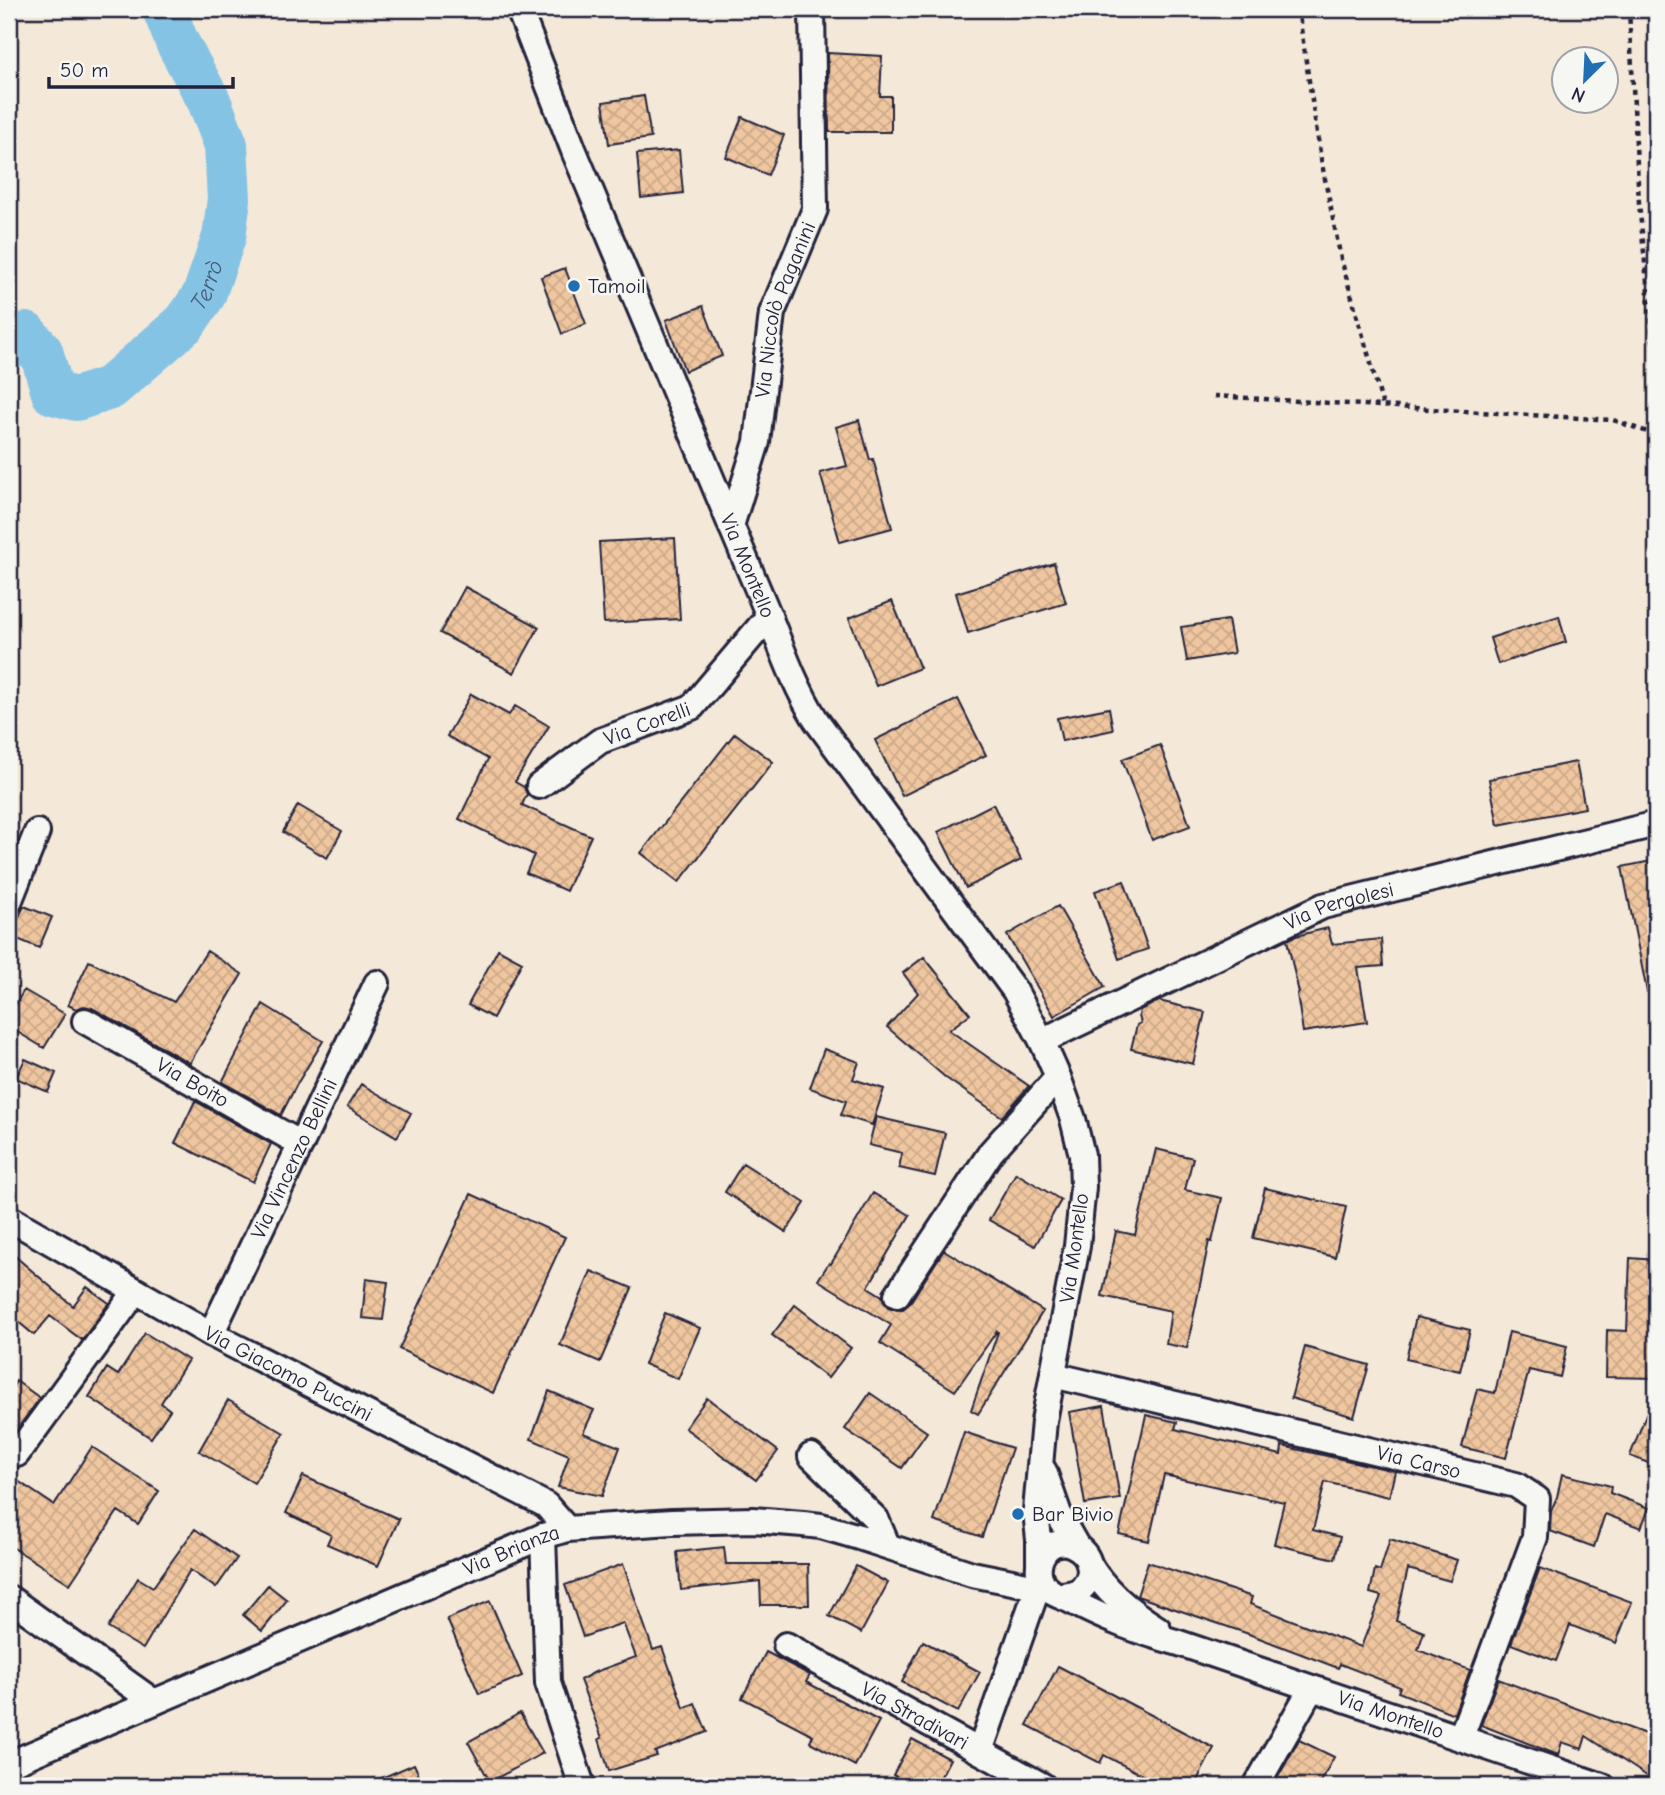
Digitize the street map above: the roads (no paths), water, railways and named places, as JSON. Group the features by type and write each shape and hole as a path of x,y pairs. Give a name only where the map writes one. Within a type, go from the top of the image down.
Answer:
{"street":[{"name":"Via Montello","path":"519,9 574,151 792,676 816,720 1015,991 1042,1041 1073,1119 1082,1155 1083,1187 1077,1246 1044,1422 1035,1511 1043,1585 1110,1621 1602,1786"},
{"name":"Via Niccolò Paganini","path":"731,526 757,442 772,313 815,209 812,9"},
{"name":"Via Corelli","path":"539,786 600,741 692,707 769,616"},
{"name":"Via Pergolesi","path":"1042,1041 1323,906 1656,824"},
{"path":"9,902 37,832"},
{"name":"Via Vincenzo Bellini","path":"212,1334 377,983"},
{"name":"Via Boito","path":"85,1021 301,1144"},
{"path":"897,1295 991,1153 1058,1077"},
{"name":"Via Giacomo Puccini","path":"9,1218 212,1334 546,1505 567,1529"},
{"path":"17,1454 136,1291"},
{"name":"Via Carso","path":"1053,1375 1516,1485 1537,1499 1535,1537 1461,1737"},
{"path":"811,1456 876,1519 887,1545"},
{"name":"Via Montello","path":"1041,1463 1060,1517 1106,1588 1139,1616 1179,1643"},
{"name":"Via Brianza","path":"9,1764 542,1536 567,1529 753,1520 821,1526 989,1579 1003,1580 1015,1576 1043,1585"},
{"path":"542,1536 548,1683 582,1786"},
{"path":"980,1751 1043,1585 1042,1554 1053,1545 1068,1543 1083,1555 1090,1569 1087,1582 1081,1589 1073,1594 1043,1585"},
{"path":"9,1598 155,1702"},
{"name":"Via Stradivari","path":"786,1645 1043,1786"},
{"path":"1256,1786 1311,1689"}],"waterway":[{"name":"Terrò","path":"9,348 12,342 26,334 41,351 53,393 76,399 110,388 185,323 204,295 224,237 229,199 226,145 209,101 177,42 164,9"}],"place":[{"name":"Tamoil","path":"574,286"},
{"name":"Bar Bivio","path":"1018,1514"}]}
